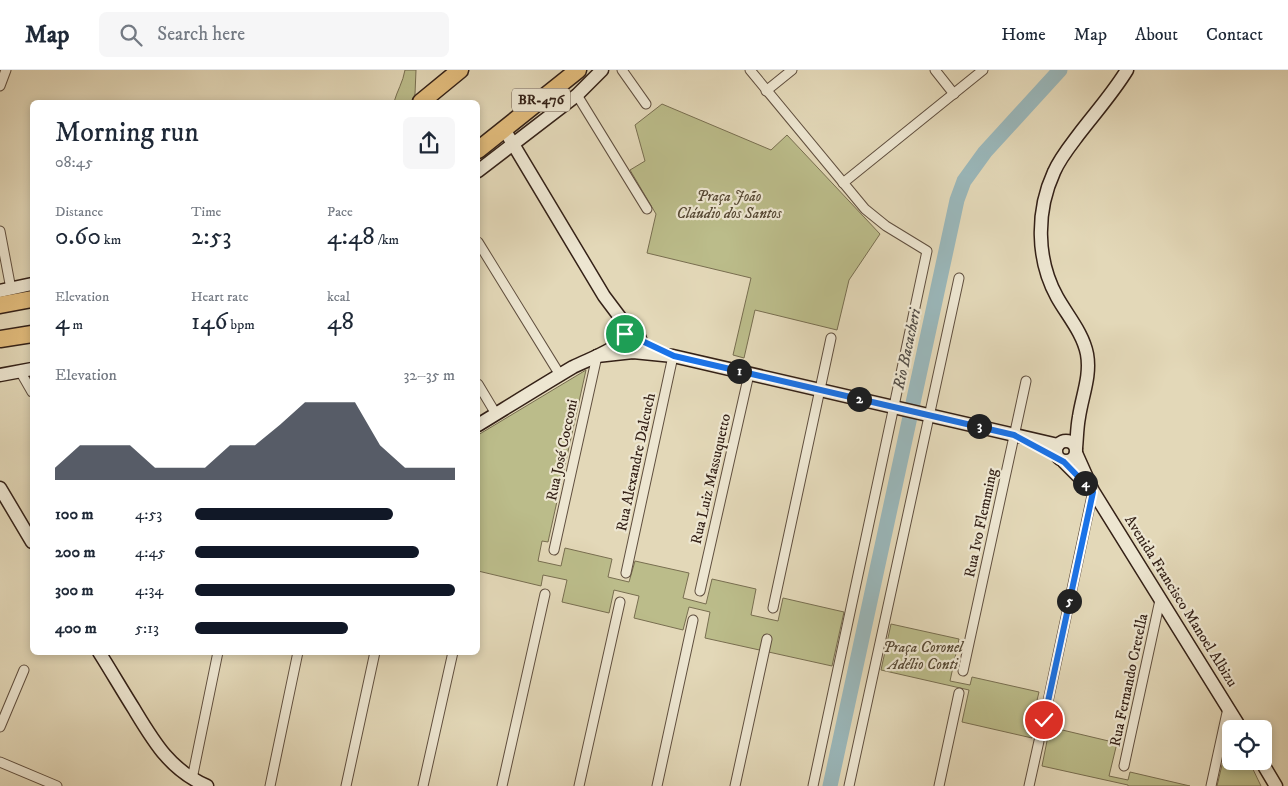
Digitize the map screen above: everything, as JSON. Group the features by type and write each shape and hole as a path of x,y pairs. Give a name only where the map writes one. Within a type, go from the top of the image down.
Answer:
{"highway":[{"path":"423,100 460,70"},
{"name":"BR-476","path":"480,148 578,70"},
{"path":"0,305 30,298"},
{"path":"0,340 30,334"}],"street":[{"path":"0,86 6,70"},
{"path":"480,169 577,95 602,70"},
{"path":"622,70 646,104"},
{"path":"750,70 865,209 896,233 927,251 896,407 813,786"},
{"path":"766,90 792,70"},
{"path":"935,70 954,94"},
{"path":"843,183 983,70"},
{"path":"480,424 583,362 612,348 629,343 748,374 1014,435 1060,451 1067,462 1073,459 1076,450 1078,418 1087,380 1088,364 1086,349 1047,275 1041,236 1043,210 1049,184 1060,159 1127,70"},
{"path":"577,95 647,208"},
{"path":"504,129 604,296 629,343"},
{"path":"0,231 6,290 30,284"},
{"path":"480,245 560,375"},
{"path":"849,786 925,414 958,278"},
{"path":"773,608 831,338"},
{"name":"Rua José Cocconi","path":"554,550 597,356"},
{"name":"Rua Alexandre Dalcuch","path":"626,573 674,356"},
{"path":"0,375 30,369"},
{"path":"20,371 30,388"},
{"name":"Rua Luiz Massuquetto","path":"700,591 748,374"},
{"name":"Rua Ivo Flemming","path":"964,671 1026,380"},
{"path":"480,387 496,414"},
{"path":"1060,451 1078,418"},
{"path":"1060,451 1066,441 1072,443 1076,450"},
{"name":"Avenida Francisco Manoel Albizu","path":"1076,450 1093,492"},
{"name":"Avenida Francisco Manoel Albizu","path":"1060,451 1093,492 1235,720"},
{"path":"0,488 30,539"},
{"path":"1044,720 1093,492"},
{"path":"502,786 545,594"},
{"name":"Rua Fernando Cretella","path":"1124,766 1160,600"},
{"path":"579,786 620,602"},
{"path":"656,786 694,620"},
{"path":"735,786 766,639"},
{"path":"101,655 158,748 181,772 207,786"},
{"path":"192,779 217,655"},
{"path":"270,786 297,655"},
{"path":"346,786 374,655"},
{"path":"423,786 452,655"},
{"path":"0,727 24,670"},
{"path":"939,786 959,693"},
{"path":"1211,786 1228,708"},
{"path":"1030,786 1039,741"},
{"path":"0,762 57,786"},
{"path":"1266,770 1276,786"}],"green space":[{"path":"405,70 416,70 415,94 412,100 395,100"},
{"name":"Praça João Cláudio dos Santos","path":"662,104 771,150 787,135 880,234 849,280 837,330 755,310 744,358 733,355 751,278 647,253 656,214 630,170 645,161 635,125"},
{"name":"Praça Coronel Adélio Conti","path":"586,370 548,542 542,541 538,561 561,566 565,548 612,559 608,577 629,582 635,561 689,573 683,598 706,604 712,579 756,589 751,615 778,621 783,598 844,612 832,666 705,638 710,612 689,607 683,630 634,618 639,596 614,590 609,613 562,602 567,580 543,575 541,586 480,571 480,434"},
{"name":"Praça Coronel Adélio Conti","path":"891,624 959,639 950,681 970,685 972,677 1039,692 1030,729 1053,734 1054,728 1117,743 1109,776 1128,780 1130,772 1190,786 1128,786 1042,766 1048,736 1033,732 1032,738 962,722 969,690 881,670"},
{"path":"1222,765 1222,770 1253,770 1261,786 1217,786"}],"waterway":[{"name":"Rio Bacacheri","path":"830,786 957,200 964,181 985,152 1060,70"}],"route":[{"path":"625,334 634,333 640,340 674,356 1014,435 1064,462 1093,492 1044,720"}]}
